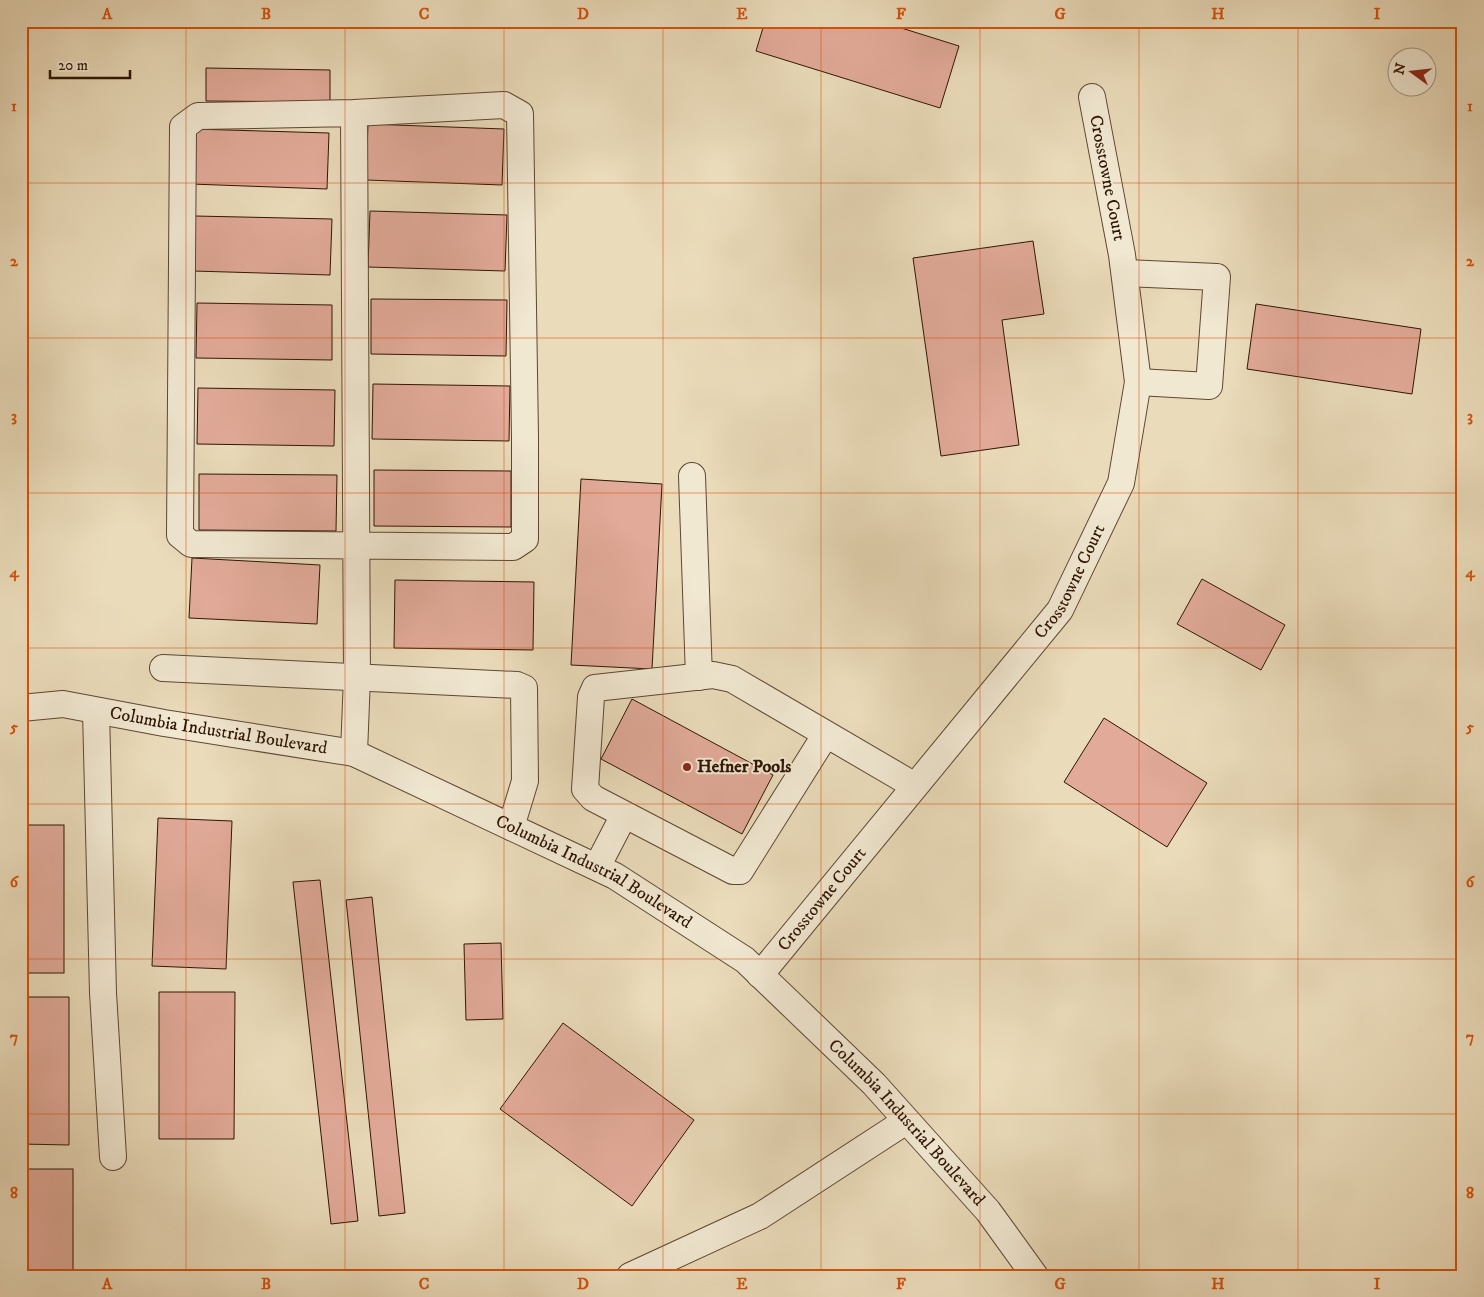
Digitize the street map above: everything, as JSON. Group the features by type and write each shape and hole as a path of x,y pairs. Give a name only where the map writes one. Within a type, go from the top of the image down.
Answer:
{"street":[{"name":"Crosstowne Court","path":"760,975 1060,610 1121,483 1138,382 1125,273 1092,97"},
{"path":"504,106 520,114 525,539 513,547 191,544 180,535 183,127 198,116 354,113 504,106"},
{"path":"354,113 357,677 354,753"},
{"path":"1125,273 1216,277 1209,386 1138,382"},
{"path":"692,476 699,677"},
{"path":"163,668 517,685 524,688 525,781 511,827"},
{"path":"826,734 740,871 733,871 624,815 593,798 585,789 591,697 596,688 713,675 732,679 915,786"},
{"name":"Columbia Industrial Boulevard","path":"21,708 63,704 164,723 354,753 615,876 745,960 874,1084 988,1212 1035,1276"},
{"path":"96,711 103,993 113,1157"},
{"path":"597,867 624,815"},
{"path":"630,1276 760,1216 906,1121"}],"building":[{"path":"765,21 879,21 959,46 940,108 756,51"},
{"path":"206,68 330,70 330,102 206,101"},
{"path":"368,124 504,129 502,185 366,180"},
{"path":"193,129 329,133 327,189 191,184"},
{"path":"370,211 507,215 505,271 368,267"},
{"path":"195,216 332,219 330,275 193,271"},
{"path":"1033,241 1044,314 1002,320 1019,445 941,456 913,258"},
{"path":"371,299 507,300 506,356 371,354"},
{"path":"197,303 332,305 332,360 196,358"},
{"path":"1256,304 1421,329 1412,394 1247,369"},
{"path":"373,384 510,386 509,441 372,439"},
{"path":"198,388 335,390 334,446 197,444"},
{"path":"374,470 511,471 511,527 374,526"},
{"path":"199,474 337,475 336,531 199,530"},
{"path":"581,479 662,484 652,669 571,665"},
{"path":"192,558 320,565 317,624 189,618"},
{"path":"1202,579 1285,625 1261,670 1177,624"},
{"path":"395,580 534,582 533,650 394,648"},
{"name":"Hefner Pools","path":"632,699 773,775 742,834 601,759"},
{"path":"1104,718 1207,783 1167,847 1064,782"},
{"path":"158,818 232,821 226,969 152,966"},
{"path":"21,825 64,825 64,973 21,973"},
{"path":"320,880 358,1221 331,1224 293,882"},
{"path":"372,897 405,1213 379,1216 346,900"},
{"path":"501,943 503,1019 466,1020 464,944"},
{"path":"159,992 235,992 234,1139 159,1139"},
{"path":"21,997 69,997 69,1145 21,1144"},
{"path":"563,1023 694,1120 632,1206 500,1109"},
{"path":"21,1169 73,1169 73,1273 21,1273"}],"place":[{"name":"Hefner Pools","path":"687,767"}]}
